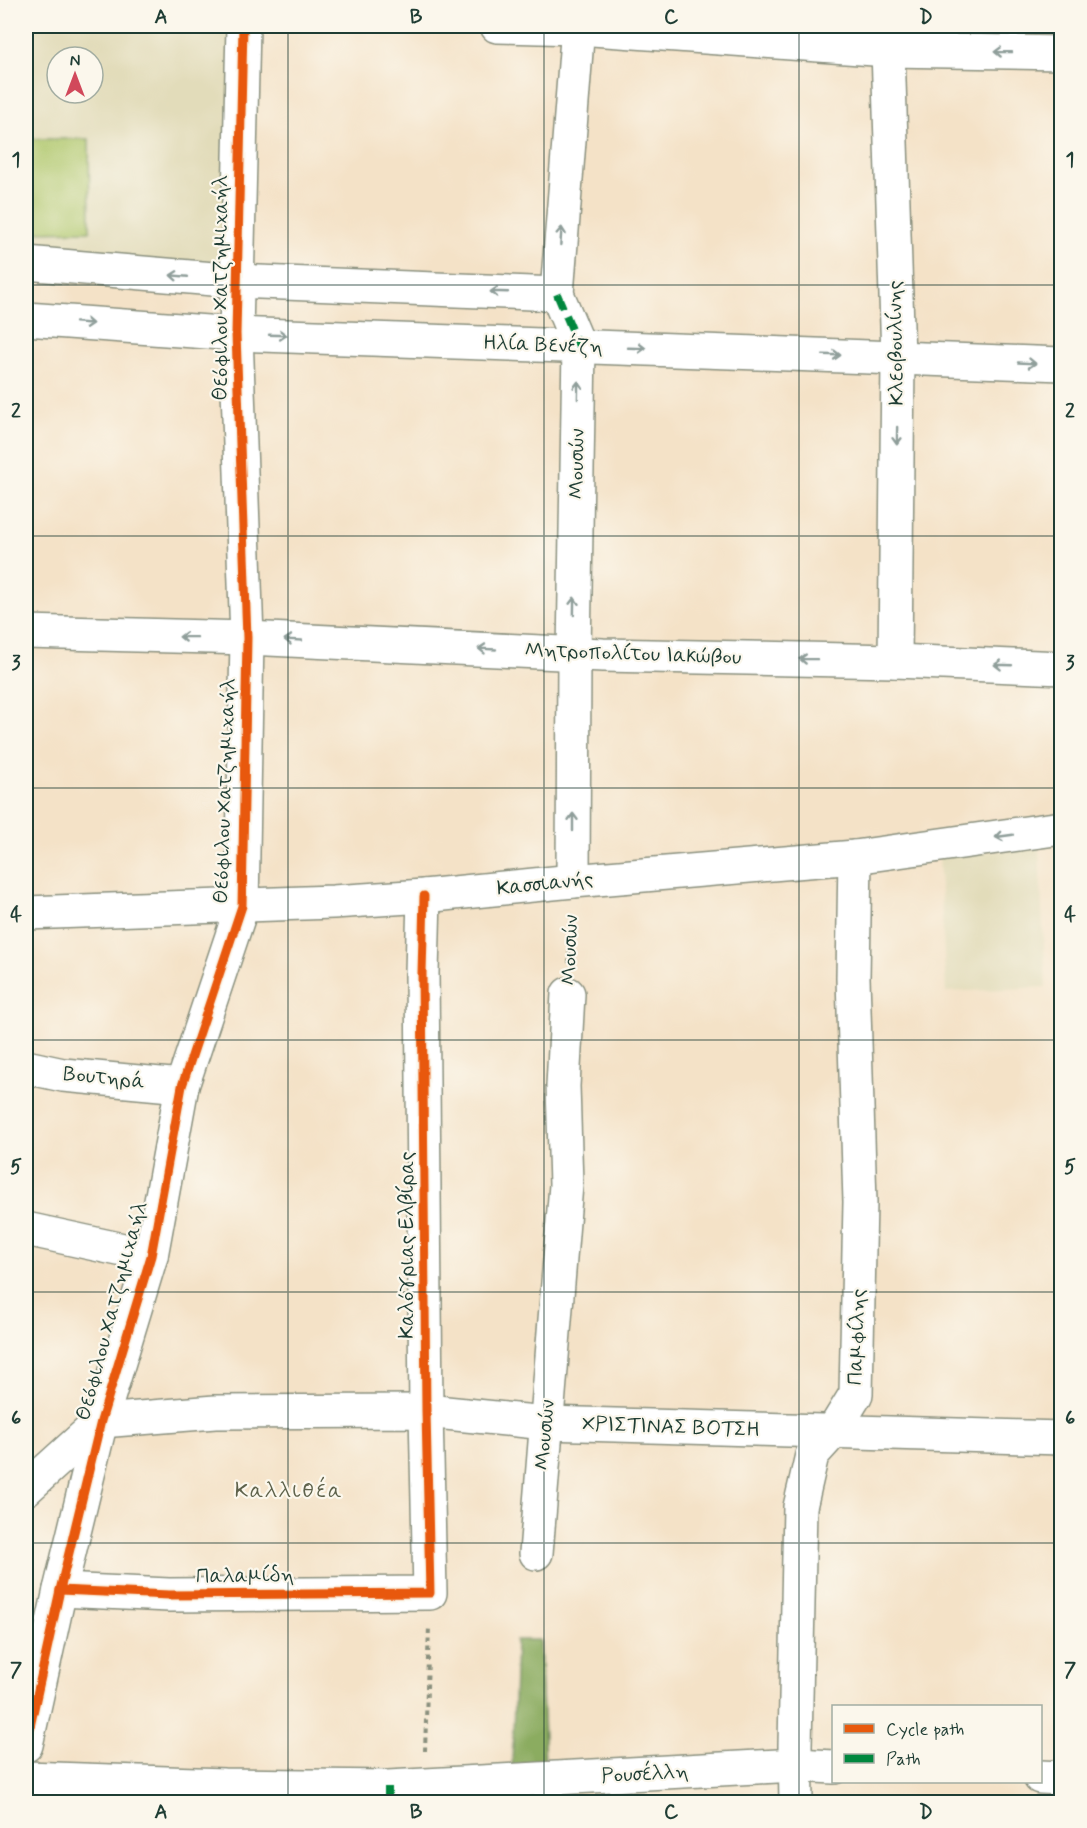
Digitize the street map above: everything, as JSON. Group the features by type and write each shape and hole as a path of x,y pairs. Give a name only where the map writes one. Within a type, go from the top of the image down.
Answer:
{"street":[{"name":"Θεόφιλου Χατζημιχαήλ","path":"26,1745 60,1590 101,1421 151,1256 182,1086 242,906 247,639 236,334 243,26"},
{"path":"497,26 888,38 1062,53"},
{"path":"578,27 557,294 579,346"},
{"name":"Κλεοβουλίνης","path":"888,38 898,357 895,661"},
{"path":"26,262 237,281 557,294"},
{"name":"Ηλία Βενέζη","path":"26,319 236,334 1062,364"},
{"name":"Μουσών","path":"573,881 579,346"},
{"name":"Μητροπολίτου Ιακώβου","path":"26,632 614,655 895,661 1062,668"},
{"name":"Κασσιανής","path":"26,913 242,906 424,896 855,856 1062,828"},
{"name":"Παμφίλης","path":"796,1803 800,1507 812,1455 832,1433 856,1395 861,1202 853,978 855,856"},
{"name":"Καλόγριας Ελβίρας","path":"424,896 422,973 430,1593"},
{"name":"Μουσών","path":"536,1553 566,1185 563,1086 568,994"},
{"name":"Βουτηρά","path":"26,1067 63,1075 182,1086"},
{"path":"26,1229 151,1256"},
{"name":"ΧΡΙΣΤΙΝΑΣ ΒΟΤΣΗ","path":"101,1421 215,1412 426,1411 546,1423 1062,1438"},
{"path":"26,1489 101,1421"},
{"name":"Παλαμίδη","path":"60,1590 169,1595 430,1593"},
{"name":"Ρουσέλλη","path":"26,1778 224,1785 388,1795 424,1784 534,1792 796,1765 832,1767"},
{"path":"1042,1777 1062,1778"}],"path":[{"path":"424,1784 430,1593"}],"shaded area":[{"path":"26,26 232,26 231,269 26,253"},
{"path":"1039,849 1046,987 946,992 939,854"}],"green space":[{"path":"26,139 89,139 90,231 26,232"},
{"path":"516,1640 540,1640 545,1766 512,1768"}],"marked path":[{"path":"557,294 579,346"},
{"path":"388,1787 388,1802"}],"cycle path":[{"path":"26,1745 60,1590 101,1421 151,1256 182,1086 242,906 247,638 236,334 243,26"},
{"path":"60,1590 169,1595 430,1593 422,973 424,896"}],"district":[{"name":"Καλλιθέα","path":"289,1491"}]}
